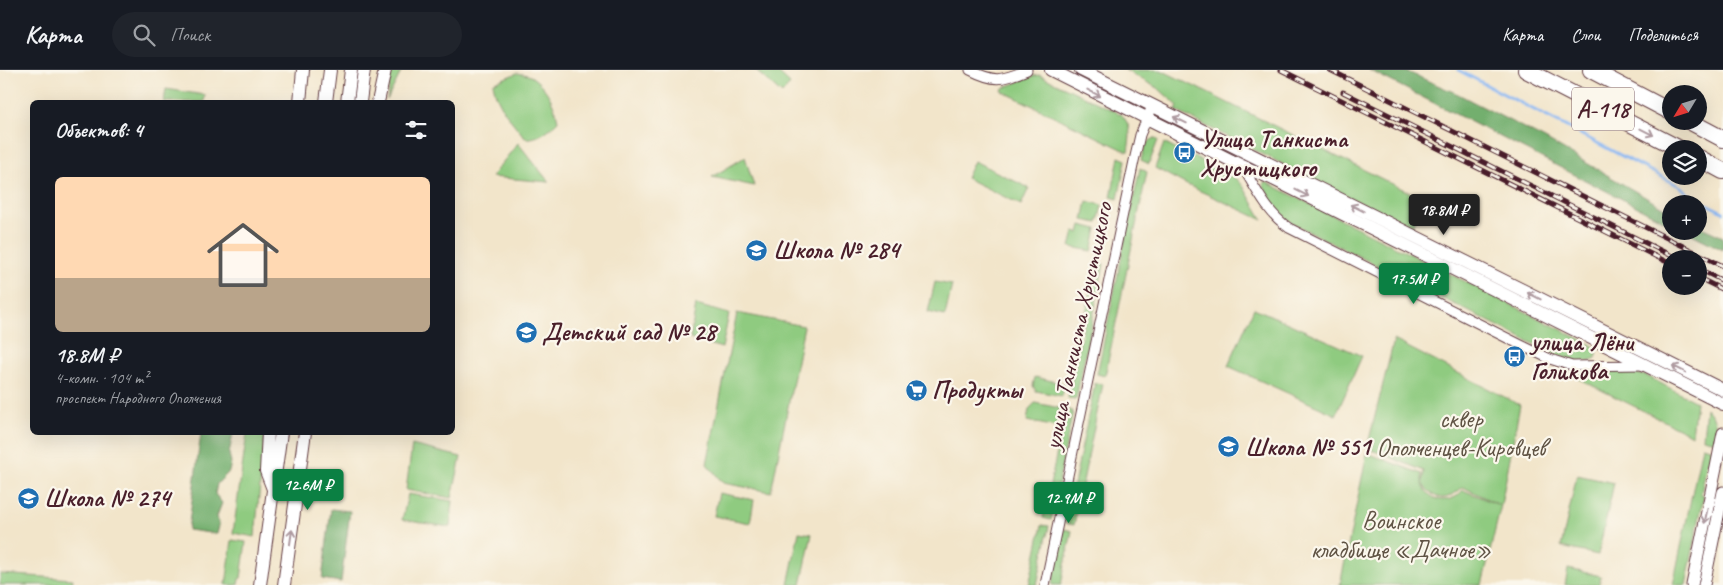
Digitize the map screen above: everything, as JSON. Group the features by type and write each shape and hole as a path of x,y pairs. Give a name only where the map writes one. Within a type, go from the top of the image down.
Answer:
{"highway":[{"name":"А-118","path":"1526,70 1662,140"},
{"name":"А-118","path":"1592,70 1662,107"},
{"path":"1706,130 1723,139"},
{"path":"1707,162 1723,170"}],"main road":[{"path":"300,100 303,70"},
{"path":"326,100 330,70"},
{"path":"347,100 350,70"},
{"path":"360,100 364,70"},
{"path":"378,100 385,70"},
{"path":"1051,70 1242,166 1280,182 1723,404"},
{"path":"1080,70 1723,390"},
{"path":"268,435 266,471 273,489"},
{"path":"260,585 281,435"},
{"path":"284,585 305,435"}],"street":[{"path":"970,70 995,80 1027,70"},
{"name":"улица Танкиста Хрустицкого","path":"1044,585 1134,161 1140,135 1152,106"},
{"path":"1242,166 1269,210 1289,228 1503,337 1550,359 1572,366 1645,364"},
{"path":"1692,585 1723,434"},
{"path":"1704,585 1723,492"}],"green space":[{"path":"392,70 402,70 387,100 391,73"},
{"path":"755,70 775,70 790,84 782,94"},
{"path":"1125,70 1161,70 1425,200 1411,228 1176,111 1178,106 1159,89"},
{"path":"1369,70 1403,70 1458,94 1545,139 1662,207 1662,219"},
{"path":"517,73 530,76 542,86 550,97 557,115 558,121 539,136 525,138 497,98 493,83"},
{"path":"1039,75 1121,114 1129,128 1128,152 1002,91 1003,88"},
{"path":"166,89 205,95 204,100 164,100"},
{"path":"1153,138 1158,140 1149,164 1141,160 1145,146"},
{"path":"518,143 549,182 491,177"},
{"path":"1164,143 1237,179 1263,220 1155,168"},
{"path":"745,157 754,186 712,177"},
{"path":"1119,157 1126,160 1118,199 1111,197"},
{"path":"974,161 1029,188 1021,205 966,178"},
{"path":"1140,168 1147,172 1105,376 1097,374"},
{"path":"1266,182 1590,344 1596,350 1596,358 1580,361 1554,354 1292,223 1272,201 1263,184"},
{"path":"1087,201 1102,205 1098,223 1083,220"},
{"path":"1081,225 1097,229 1092,251 1070,247 1074,232 1079,233"},
{"path":"1707,230 1723,237 1723,250 1704,240 1707,240"},
{"path":"1097,262 1104,264 1076,399 1068,398"},
{"path":"935,282 952,285 945,316 928,312"},
{"path":"696,305 729,314 722,348 690,339"},
{"path":"1254,308 1362,356 1336,415 1228,366"},
{"path":"737,313 804,326 771,492 723,483 707,464"},
{"path":"1394,340 1520,405 1501,505 1482,585 1340,585 1367,453 1422,474 1422,482 1424,471 1367,448","holes":["1423,486 1432,494 1442,498 1452,495 1463,487 1499,505 1463,490 1454,497 1441,500 1430,495"]},
{"path":"1623,371 1647,376 1696,402 1692,435 1567,373"},
{"path":"1035,377 1065,384 1062,396 1036,391 1033,386"},
{"path":"1095,383 1103,384 1074,525 1066,523"},
{"path":"1035,403 1060,408 1056,427 1027,421 1029,409"},
{"path":"1706,408 1715,423 1715,441 1703,438"},
{"path":"1066,409 1073,411 1051,520 1043,518"},
{"path":"201,435 233,435 229,454 231,462 229,472 217,484 215,494 222,503 217,516 219,526 217,534 188,530"},
{"path":"247,435 265,435 255,537 233,533"},
{"path":"412,445 461,457 452,498 406,490"},
{"path":"1702,446 1713,449 1710,463 1707,463 1701,494 1704,495 1686,585 1673,585"},
{"path":"1577,475 1614,483 1598,555 1561,547"},
{"path":"719,493 754,500 750,523 714,516"},
{"path":"408,494 453,501 450,527 402,520"},
{"path":"331,509 350,511 341,582 322,579"},
{"path":"1042,525 1049,526 1037,585 1029,585"},
{"path":"1064,529 1072,531 1061,585 1052,585"},
{"path":"799,532 812,534 801,585 788,585"},
{"path":"232,540 246,542 241,578 238,585 226,585"},
{"path":"1568,569 1601,576 1599,585 1565,585"},
{"path":"0,574 73,579 72,585 0,585"}],"waterway":[{"path":"1458,70 1681,187 1692,197 1723,212"}],"railway":[{"path":"1281,70 1662,260"},
{"path":"1330,70 1723,266"},
{"path":"1343,92 1662,251"},
{"path":"1707,273 1723,281"},
{"path":"1707,282 1723,290"}],"place":[{"name":"Улица Танкиста Хрустицкого","path":"1184,153"},
{"name":"Школа № 284","path":"757,250"},
{"name":"Детский сад № 28","path":"526,332"},
{"name":"улица Лёни Голикова","path":"1515,356"},
{"name":"Продукты","path":"916,390"},
{"name":"Школа № 551","path":"1229,447"},
{"name":"Школа № 274","path":"28,498"}],"park label":[{"name":"сквер Ополченцев-Кировцев","path":"1461,434"},
{"name":"Воинское кладбище «Дачное»","path":"1401,536"}]}
